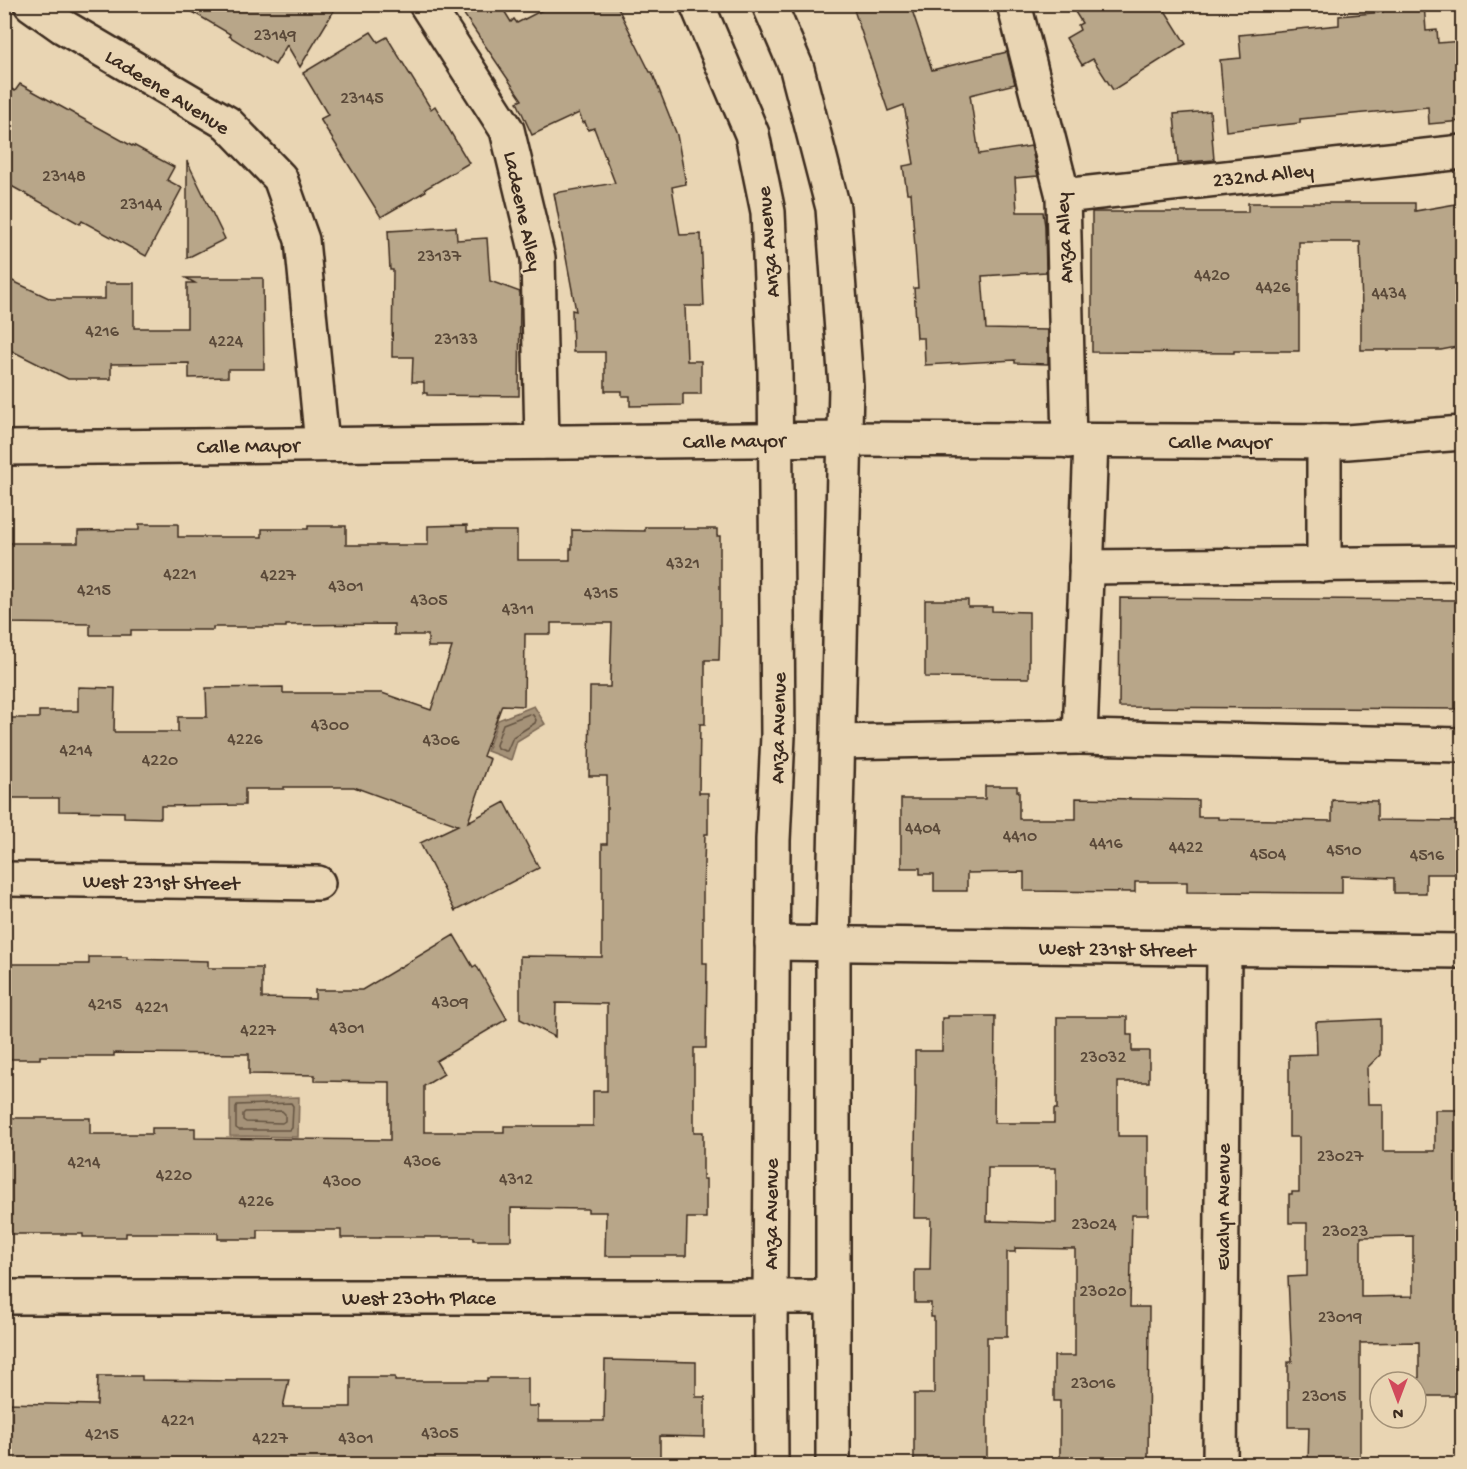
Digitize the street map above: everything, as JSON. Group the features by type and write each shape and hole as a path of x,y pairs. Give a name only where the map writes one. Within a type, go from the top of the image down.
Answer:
{"street":[{"name":"Ladeene Avenue","path":"30,4 62,26 227,123 280,178 302,240 322,444"},
{"name":"Ladeene Alley","path":"426,4 507,130 538,258 542,442"},
{"name":"Anza Avenue","path":"697,4 752,134 768,212 775,369 778,736 773,840 772,943 771,1464"},
{"path":"769,4 797,69 833,208 846,386 833,944 832,1464"},
{"name":"Anza Alley","path":"1014,4 1063,196 1080,441 1086,567 1080,737"},
{"name":"232nd Alley","path":"1063,196 1462,152"},
{"name":"Calle Mayor","path":"4,448 845,439 1347,442 1462,434"},
{"path":"1324,442 1324,565"},
{"path":"1086,567 1462,563"},
{"path":"838,742 1080,737 1462,745"},
{"name":"West 231st Street","path":"4,879 318,883"},
{"name":"West 231st Street","path":"772,943 1462,951"},
{"name":"Evalyn Avenue","path":"1220,1464 1224,949"},
{"name":"West 230th Place","path":"4,1297 833,1297"}],"water":[{"path":"534,706 545,724 517,741 511,760 487,751 498,720"},
{"path":"299,1097 298,1137 230,1136 230,1099"}],"building":[{"path":"179,4 338,4 300,67 287,45 275,65 229,36 230,34"},
{"path":"457,4 500,4 511,22 514,19 517,23 554,4 616,4 652,72 677,135 686,184 672,187 680,235 701,234 704,306 685,306 687,361 701,361 701,394 683,394 683,405 630,406 630,396 622,396 622,391 605,391 605,352 573,352 572,310 576,311 554,193 615,183 594,128 588,130 579,113 532,135 517,102 522,100"},
{"path":"852,4 910,4 932,70 1007,52 1015,84 970,95 979,154 1031,146 1038,176 1015,178 1017,212 1043,212 1046,272 982,276 986,329 1048,330 1048,364 1015,363 1015,360 925,365 924,338 917,338 914,288 918,288 911,193 907,193 903,166 914,164 904,105 888,111"},
{"path":"1070,4 1161,4 1186,44 1113,90 1093,59 1082,65 1066,38 1080,30 1078,25 1082,23"},
{"path":"1383,4 1424,4 1426,31 1437,30 1438,43 1462,41 1462,121 1429,124 1428,107 1300,119 1300,123 1226,131 1220,60 1241,58 1239,35 1339,25 1339,16 1383,12"},
{"path":"371,32 378,42 387,37 431,109 435,106 469,163 381,217 320,119 328,115 303,73"},
{"path":"20,84 174,167 167,180 182,188 146,256 82,221 80,224 4,182 4,85 15,91"},
{"path":"1210,111 1214,160 1178,163 1174,114"},
{"path":"187,161 225,239 187,258"},
{"path":"1248,203 1415,203 1415,211 1462,203 1462,346 1441,350 1361,350 1360,242 1299,242 1299,351 1092,352 1092,212 1248,212"},
{"path":"456,227 457,240 487,238 490,281 520,292 519,396 427,395 424,393 424,382 412,382 413,357 392,357 393,270 390,270 388,231"},
{"path":"4,277 51,299 105,299 105,283 134,283 134,328 187,328 187,283 195,283 186,278 263,278 264,369 228,369 228,377 189,378 189,363 111,364 111,379 68,379 4,347"},
{"path":"139,524 178,524 178,537 262,537 262,529 346,526 346,545 428,545 428,526 467,525 467,531 517,531 517,560 570,560 572,530 645,531 645,527 717,529 717,536 720,536 719,660 705,660 705,724 700,724 699,793 708,793 708,834 705,834 703,892 703,963 707,963 706,1048 694,1048 694,1132 703,1132 706,1218 687,1218 686,1256 605,1256 606,1212 588,1212 588,1209 511,1208 511,1240 474,1240 474,1237 341,1238 341,1230 258,1230 258,1239 218,1239 218,1233 126,1233 126,1237 83,1237 83,1234 4,1234 4,1136 11,1136 11,1118 90,1118 90,1134 152,1134 152,1128 195,1128 195,1138 390,1140 390,1082 315,1081 315,1075 249,1074 249,1054 114,1053 114,1056 40,1056 40,1059 4,1059 4,964 89,964 89,957 208,961 208,968 262,968 262,998 315,999 315,990 362,990 454,935 473,967 476,965 507,1019 436,1061 444,1074 424,1086 424,1132 504,1132 504,1126 593,1126 593,1091 607,1091 607,1004 556,1003 555,1037 520,1019 520,956 602,957 602,844 607,844 607,776 589,776 590,687 610,687 612,623 551,623 551,634 525,634 524,706 502,705 483,756 490,759 468,822 505,802 539,868 455,911 420,843 458,825 354,787 245,789 245,805 161,806 161,818 124,817 124,812 59,811 59,798 4,798 4,718 39,718 39,711 78,711 78,687 115,688 114,732 178,732 178,717 207,717 206,688 283,687 283,693 382,693 431,710 452,647 428,647 428,635 394,635 394,624 213,627 213,630 131,630 131,635 90,635 90,624 4,623 4,543 78,543 78,531 139,530"},
{"path":"1120,598 1462,600 1462,709 1119,707"},
{"path":"925,600 968,600 968,607 992,607 992,611 1029,612 1029,678 925,677"},
{"path":"985,786 1017,786 1019,819 1076,819 1076,798 1198,800 1198,817 1332,821 1332,800 1377,801 1377,820 1460,821 1460,874 1426,874 1426,893 1394,893 1394,878 1342,876 1342,893 1187,892 1187,882 1135,882 1135,892 1024,891 1024,872 967,873 967,891 934,891 934,874 920,874 920,868 901,868 901,799 985,799"},
{"path":"948,1016 995,1016 994,1123 1054,1123 1054,1109 1057,1109 1057,1017 1127,1017 1127,1035 1132,1035 1132,1051 1149,1051 1149,1082 1118,1082 1118,1136 1148,1136 1148,1215 1132,1215 1130,1307 1149,1307 1148,1464 1060,1464 1060,1401 1054,1401 1054,1356 1075,1356 1075,1249 1015,1248 1015,1252 1007,1252 1007,1337 987,1337 987,1464 914,1464 914,1394 934,1394 934,1317 931,1317 931,1303 915,1303 915,1270 930,1270 931,1218 914,1218 915,1051 942,1051 942,1018 948,1018","holes":["988,1168 1056,1168 1056,1223 987,1221"]},
{"path":"1380,1019 1380,1055 1367,1068 1368,1104 1383,1104 1383,1151 1435,1151 1435,1110 1462,1110 1462,1396 1428,1396 1428,1370 1419,1370 1419,1342 1360,1343 1360,1464 1308,1464 1309,1427 1288,1427 1288,1362 1292,1362 1288,1277 1307,1276 1307,1223 1289,1223 1289,1194 1299,1192 1299,1137 1289,1137 1289,1055 1317,1054 1316,1022","holes":["1413,1236 1413,1296 1361,1297 1361,1237"]},
{"path":"605,1360 696,1362 696,1397 705,1397 705,1437 660,1436 660,1464 4,1464 4,1403 97,1405 98,1376 142,1376 142,1380 289,1379 283,1407 351,1407 351,1377 395,1377 395,1381 487,1381 487,1378 528,1378 528,1406 538,1406 538,1421 604,1421"}]}
